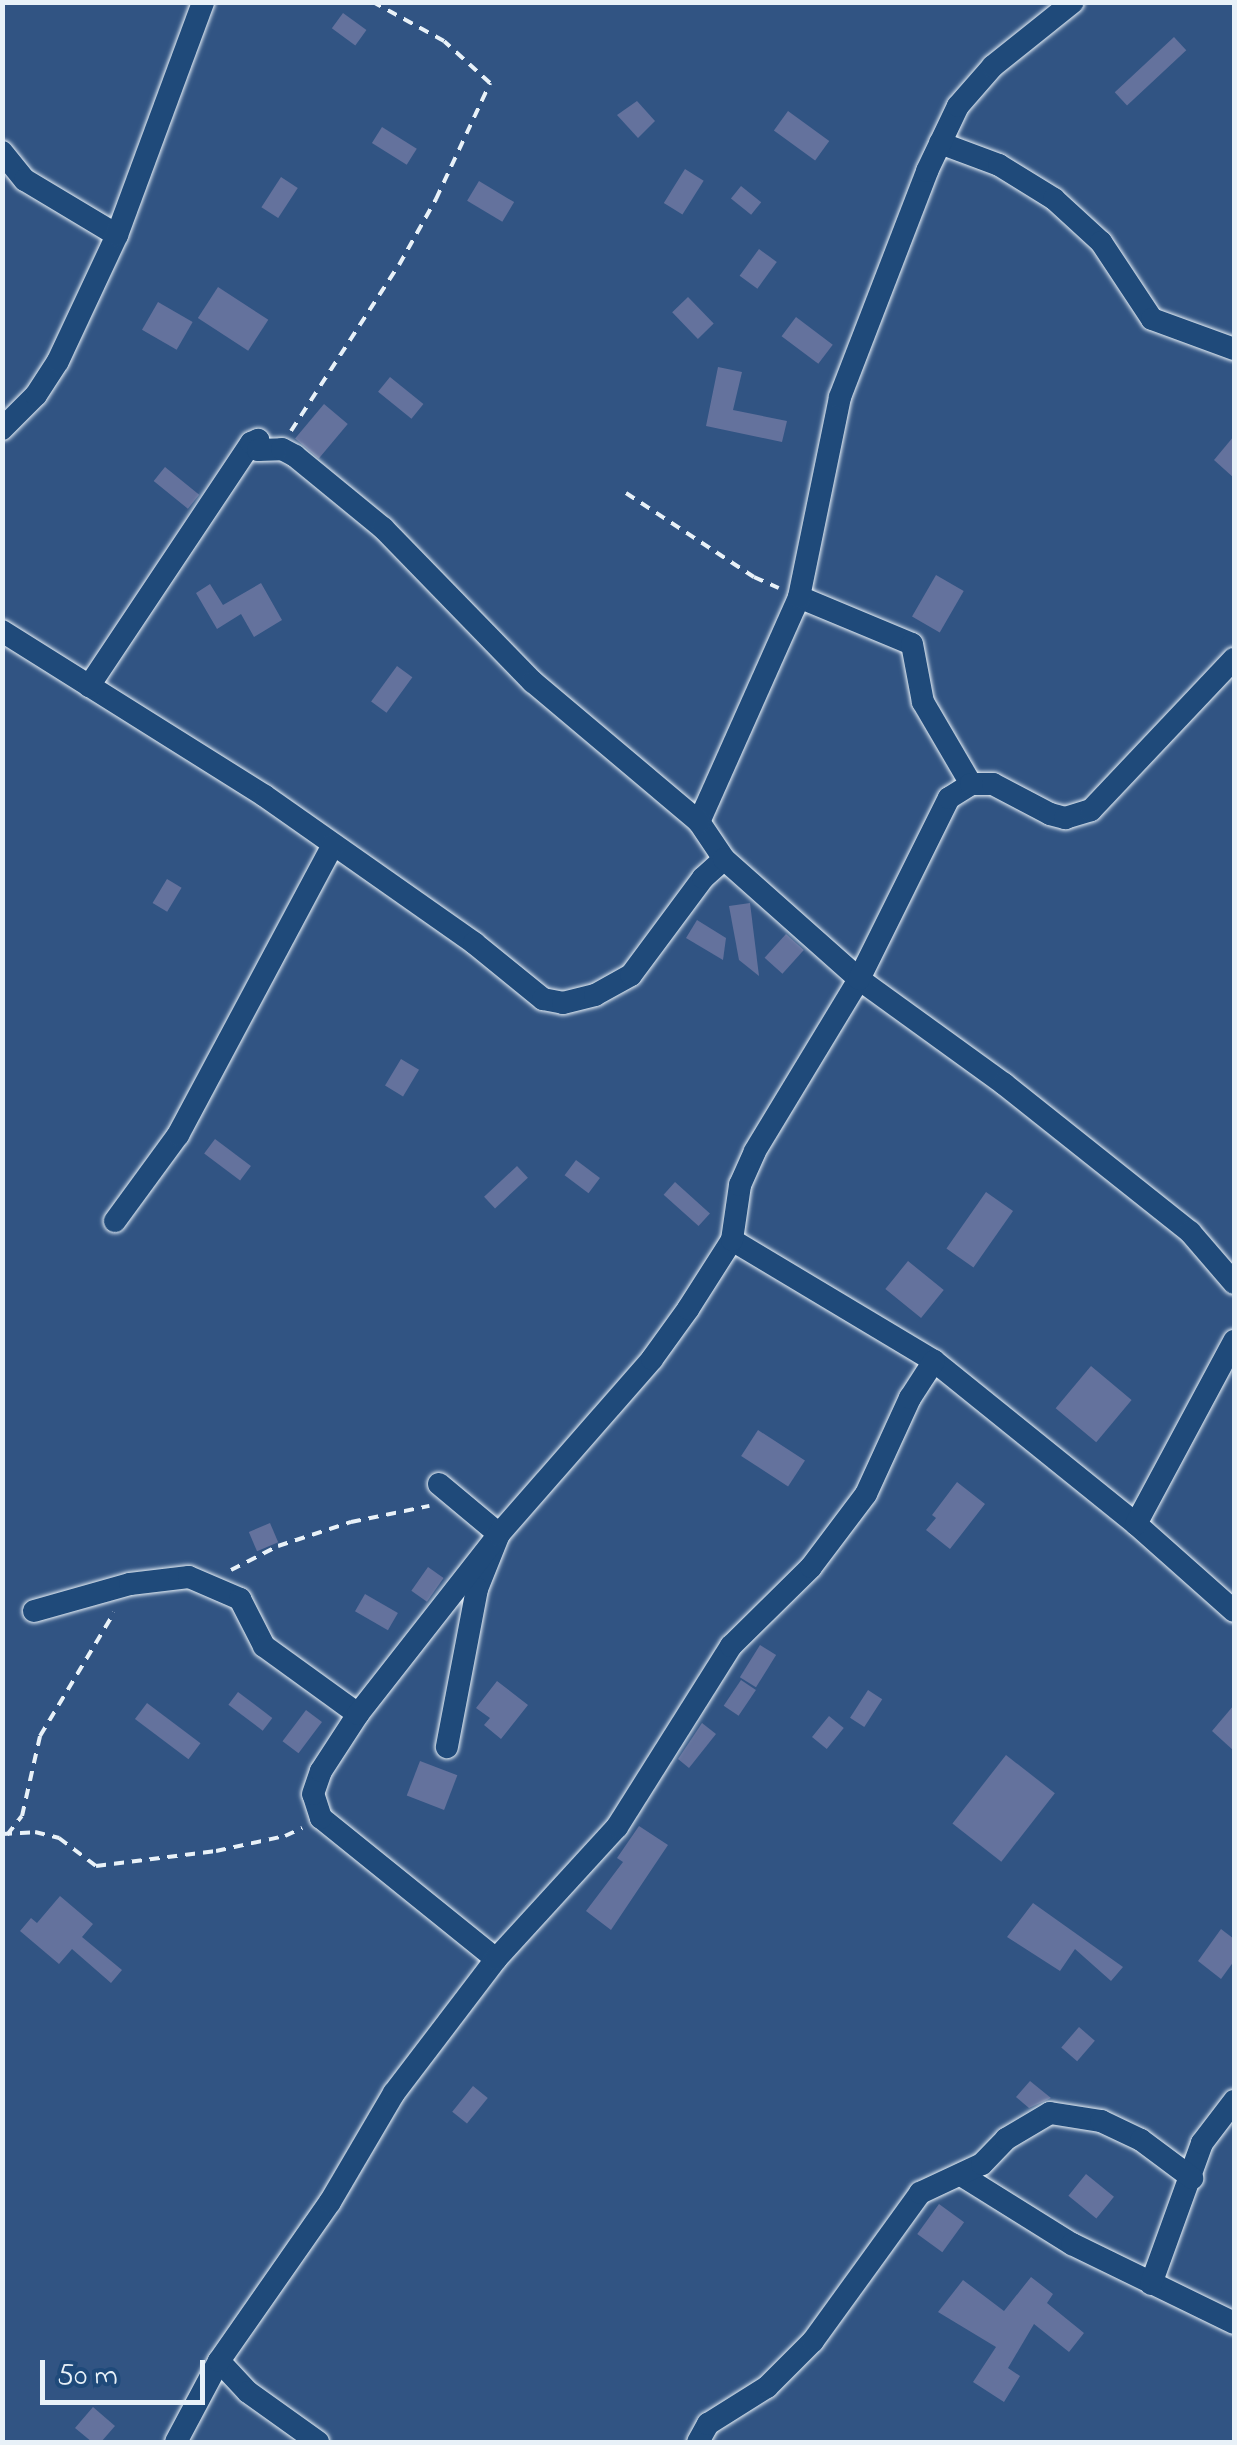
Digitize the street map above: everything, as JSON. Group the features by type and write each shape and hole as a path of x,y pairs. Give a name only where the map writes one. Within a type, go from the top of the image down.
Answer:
{"street":[{"path":"2,429 44,384 117,235 203,2"},
{"path":"699,822 798,597 840,396 900,234 940,143 958,106 993,66 1073,2"},
{"path":"940,143 1000,165 1054,198 1100,242 1152,319 1234,349"},
{"path":"2,152 25,180 117,235"},
{"path":"89,686 252,443 258,440 258,450 282,450 382,528 534,682 613,746 651,786 699,822 724,860 859,979 1004,1084 1190,1232 1234,1283"},
{"path":"798,597 912,644 923,702 971,784"},
{"path":"2,631 215,764 474,943 543,998 563,1003 595,995 631,975 703,878 724,860"},
{"path":"496,1959 322,1818 313,1794 321,1772 358,1714 499,1534 652,1358 732,1240 740,1185 747,1166 859,979 949,798 971,784 994,784 1050,814 1079,816 1092,810 1234,659"},
{"path":"116,1221 138,1183 178,1135 333,845"},
{"path":"732,1240 934,1362 1136,1524 1234,1611"},
{"path":"1136,1524 1234,1340"},
{"path":"176,2442 219,2361 330,2202 394,2093 496,1959 616,1827 732,1646 812,1567 866,1494 910,1398 934,1362"},
{"path":"440,1484 499,1534"},
{"path":"446,1747 478,1589 499,1534"},
{"path":"34,1611 130,1584 189,1577 240,1599 264,1646 358,1714"},
{"path":"1151,2284 1202,2143 1234,2101"},
{"path":"698,2442 708,2424 767,2387 813,2341 920,2193 982,2164 1006,2139 1050,2113 1101,2120 1141,2140 1192,2178"},
{"path":"961,2175 1072,2244 1234,2323"},
{"path":"219,2361 248,2392 318,2442"}],"path":[{"path":"282,450 296,420 427,216 490,83 444,40 374,2"},
{"path":"626,494 754,577 798,597"},
{"path":"189,1577 232,1570 278,1546 352,1522 422,1506 464,1506"},
{"path":"5,1835 22,1816 40,1736 130,1584"},
{"path":"5,1835 35,1832 59,1838 96,1866 285,1836 322,1818"}],"building":[{"path":"343,13 366,30 355,45 332,28"},
{"path":"1174,37 1186,50 1127,105 1115,92"},
{"path":"637,101 655,121 638,138 617,115"},
{"path":"788,111 829,141 815,160 774,130"},
{"path":"382,127 417,149 407,165 372,143"},
{"path":"685,169 704,181 682,215 664,203"},
{"path":"281,177 298,188 278,218 261,207"},
{"path":"479,181 514,202 502,222 467,201"},
{"path":"741,186 761,202 751,215 731,198"},
{"path":"759,249 777,262 757,289 740,276"},
{"path":"218,287 268,320 248,351 198,318"},
{"path":"688,297 714,324 698,339 672,312"},
{"path":"158,302 193,322 177,350 142,330"},
{"path":"796,317 833,345 818,364 782,336"},
{"path":"718,367 742,372 733,410 787,421 782,442 706,426"},
{"path":"390,377 423,404 411,419 378,392"},
{"path":"324,404 348,424 319,458 295,438"},
{"path":"1234,436 1234,478 1214,460"},
{"path":"165,467 199,495 188,509 154,481"},
{"path":"936,575 964,591 940,633 912,617"},
{"path":"261,583 282,620 254,637 241,614 217,629 196,593 210,584 223,605"},
{"path":"397,666 412,677 387,713 371,702"},
{"path":"167,879 182,888 167,912 153,903"},
{"path":"750,903 759,976 739,960 729,906"},
{"path":"697,920 726,938 723,960 686,938"},
{"path":"786,934 804,950 782,974 765,958"},
{"path":"401,1059 419,1070 403,1096 385,1086"},
{"path":"215,1139 251,1166 240,1180 204,1153"},
{"path":"576,1160 600,1178 589,1193 565,1175"},
{"path":"517,1166 528,1178 495,1208 484,1197"},
{"path":"675,1182 710,1213 699,1226 664,1195"},
{"path":"986,1192 1013,1211 973,1267 946,1249"},
{"path":"908,1261 944,1290 921,1318 885,1289"},
{"path":"1091,1366 1132,1400 1096,1442 1056,1408"},
{"path":"758,1430 805,1460 788,1486 741,1456"},
{"path":"957,1482 985,1504 950,1549 926,1530 936,1518 932,1515"},
{"path":"270,1523 278,1542 257,1551 249,1532"},
{"path":"428,1567 444,1578 427,1602 411,1591"},
{"path":"365,1594 398,1613 388,1630 355,1611"},
{"path":"760,1645 776,1655 756,1687 740,1677"},
{"path":"741,1680 756,1690 739,1716 724,1706"},
{"path":"497,1681 528,1705 501,1739 484,1725 490,1718 476,1708"},
{"path":"868,1690 882,1699 864,1727 850,1718"},
{"path":"238,1692 272,1718 263,1731 228,1705"},
{"path":"147,1703 201,1743 188,1759 135,1719"},
{"path":"1234,1705 1234,1751 1212,1731"},
{"path":"306,1710 322,1722 299,1753 283,1741"},
{"path":"829,1716 844,1728 827,1749 812,1737"},
{"path":"702,1723 716,1734 689,1768 678,1759"},
{"path":"1006,1755 1055,1793 1001,1862 952,1824"},
{"path":"420,1761 457,1775 444,1810 407,1796"},
{"path":"639,1826 668,1845 611,1930 586,1911 623,1862 617,1858"},
{"path":"60,1896 93,1924 82,1937 122,1970 111,1983 72,1949 59,1964 20,1931 31,1918 37,1923"},
{"path":"1033,1903 1123,1967 1111,1981 1075,1949 1060,1971 1007,1937"},
{"path":"1221,1929 1234,1939 1234,1961 1221,1979 1198,1961"},
{"path":"1079,2027 1095,2041 1077,2061 1061,2047"},
{"path":"1030,2081 1051,2098 1029,2108 1016,2097"},
{"path":"473,2086 488,2098 467,2124 452,2112"},
{"path":"1086,2174 1114,2197 1096,2218 1068,2196"},
{"path":"939,2204 964,2222 942,2252 917,2234"},
{"path":"1031,2277 1053,2294 1047,2303 1084,2333 1069,2352 1034,2324 1008,2368 1020,2376 1004,2402 973,2382 996,2347 938,2312 963,2280 1004,2311"},
{"path":"93,2407 115,2426 101,2442 92,2442 75,2428"}]}
